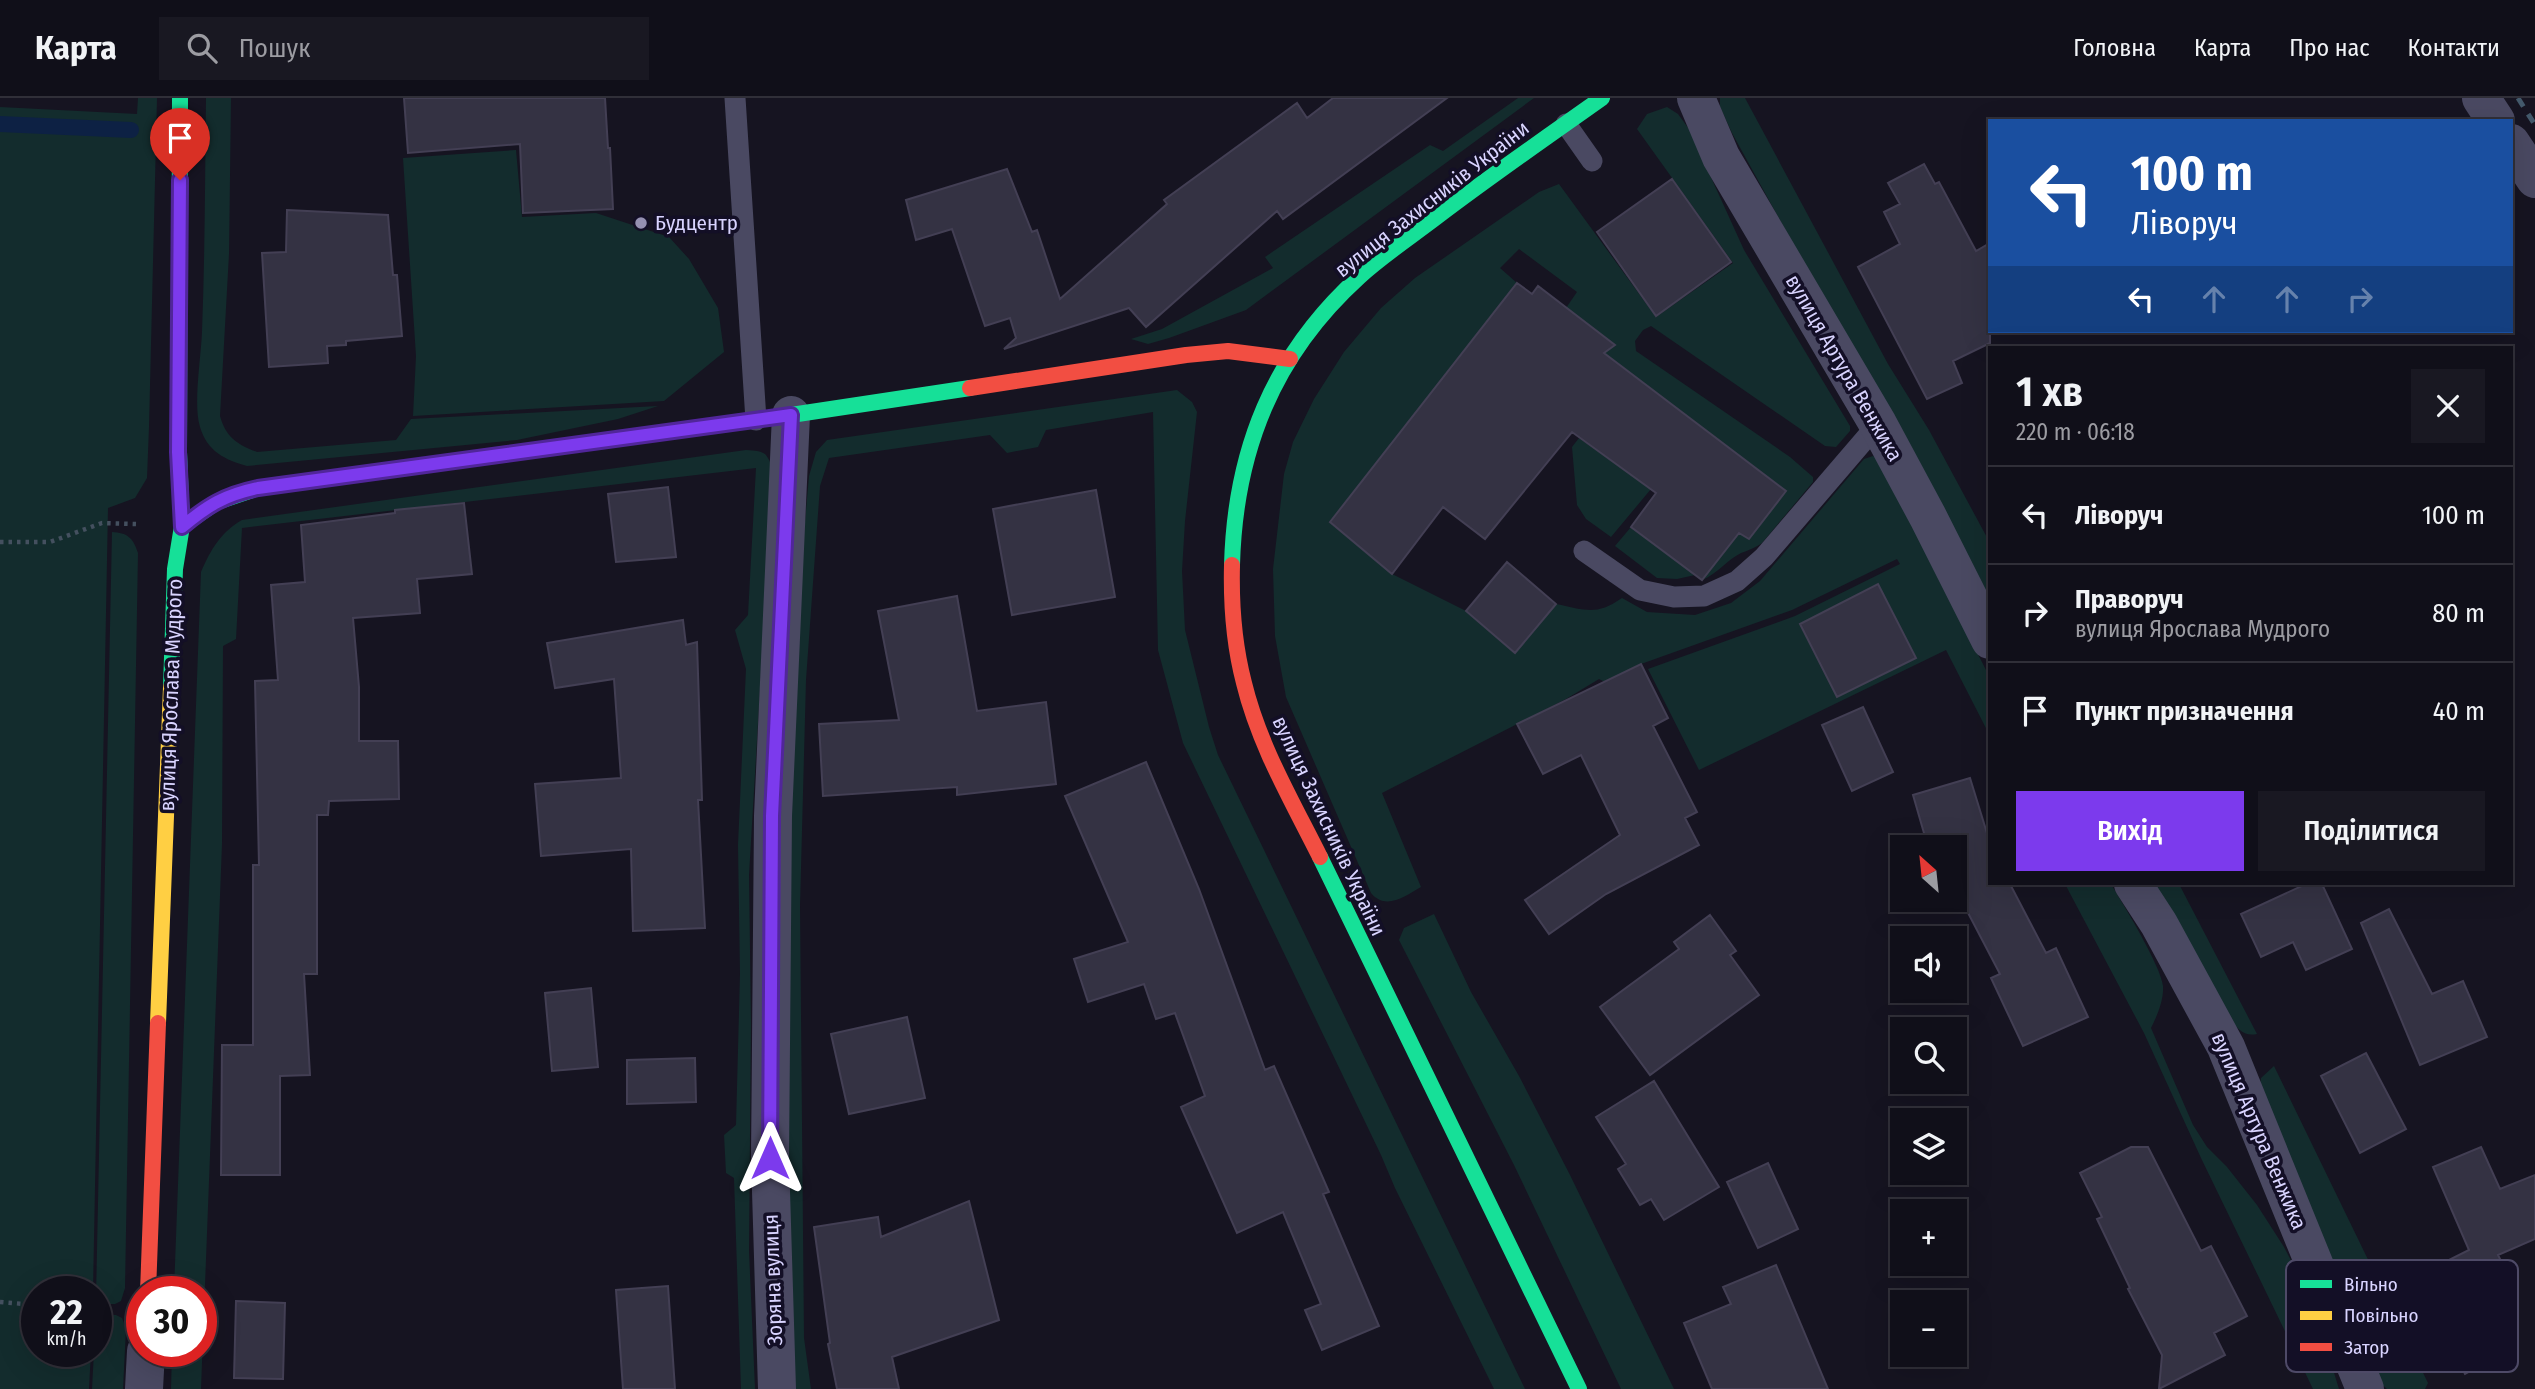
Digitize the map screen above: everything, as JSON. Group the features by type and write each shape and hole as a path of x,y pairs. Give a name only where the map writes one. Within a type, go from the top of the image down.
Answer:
{"street":[{"name":"вулиця Ярослава Мудрого","path":"149,1276 175,569 182,527 178,452 180,98"},
{"name":"вулиця Захисників України","path":"1579,1389 1265,745 1244,684 1232,614 1233,544 1242,475 1259,418 1290,359 1320,318 1358,278 1458,200 1602,98"},
{"name":"вулиця Артура Венжика","path":"1696,98 1721,158 1878,424 1988,636"},
{"path":"2481,98 2495,119"},
{"path":"2513,146 2535,179"},
{"path":"182,527 207,506 231,494 258,488 774,418 1186,355 1228,351 1290,359"},
{"name":"Зоряна вулиця","path":"774,418 770,1158 777,1389"},
{"name":"вулиця Артура Венжика","path":"2134,885 2160,924 2226,1047 2313,1260"},
{"path":"144,1389 145,1367"},
{"name":"вулиця Артура Венжика","path":"2358,1372 2365,1389"}],"lane":[{"path":"736,98 774,418"},
{"path":"1566,124 1592,160"},
{"path":"1584,551 1640,590 1674,597 1704,596 1737,581 1764,556 1878,424"}],"path":[{"path":"0,542 50,542 102,523 182,527"},
{"path":"0,1302 21,1303"}],"green space":[{"path":"138,98 157,98 147,478 135,498 108,508 93,1276 21,1276 21,1367 90,1367 89,1389 0,1389 0,107 137,114"},
{"path":"206,98 231,98 229,254 220,416 229,435 238,443 257,452 396,440 411,419 658,406 618,419 517,440 247,466 218,453 203,435 197,407 203,303"},
{"path":"1518,98 1534,98 1246,310 1148,344 1131,339 1162,329 1273,268 1265,257 1430,145 1443,151"},
{"path":"1720,98 1745,98 1888,364 1929,430 1988,539 1988,598 1732,133 1720,107"},
{"path":"1667,107 1678,114 1689,129 1744,250 1850,426 1850,431 1836,447 1825,446 1651,326 1643,330 1635,341 1636,351 1790,457 1813,477 1813,482 1762,543 1736,556 1702,580 1739,533 1749,539 1786,491 1567,325 1566,308 1577,292 1519,249 1500,268 1517,283 1330,523 1392,574 1466,611 1515,652 1556,604 1590,610 1613,604 1622,598 1647,612 1695,615 1731,603 1760,581 1864,459 1873,456 1880,460 1988,674 1988,732 1946,650 1699,770 1648,669 1795,616 1900,564 1897,559 1792,610 1641,664 1605,682 1599,679 1566,699 1382,793 1421,887 1402,898 1383,901 1371,893 1286,697 1275,636 1273,569 1284,474 1293,442 1314,399 1344,352 1381,308 1415,278 1539,192 1559,184 1656,317 1733,263 1637,129 1647,114"},
{"path":"516,150 522,217 596,213 669,237 689,259 718,308 724,352 664,401 413,416 416,356 403,158"},
{"path":"1177,390 1192,402 1197,412 1182,571 1185,630 1218,755 1525,1389 1494,1389 1183,743 1158,650 1153,412 1046,430 1038,447 1007,453 990,435 829,458 820,486 806,680 800,906 804,1338 811,1389 793,1389 784,1234 793,661 809,476 816,452 827,440"},
{"path":"1579,438 1651,489 1611,537 1586,519 1577,505 1572,447"},
{"path":"746,450 757,451 768,459 773,469 749,875 749,1251 755,1389 741,1389 734,1178 726,1173 724,1135 736,1125 740,974 738,845 746,669 735,630 748,615 756,468 242,528 236,639 223,646 222,844 205,1276 175,1276 201,572 222,536 242,520"},
{"path":"1631,527 1695,575 1677,579 1657,578 1615,546"},
{"path":"112,532 129,537 138,553 125,1288 121,1301 112,1304 112,1276 96,1276"},
{"path":"2066,885 2112,885 2156,964 2163,991 2151,1028 2193,1125 2207,1147 2257,1205 2291,1260 2286,1260 2286,1333 2201,1158 2144,1033"},
{"path":"2155,885 2180,885 2257,1034 2244,1033 2229,1019"},
{"path":"1434,914 1471,992 1519,1076 1570,1175 1674,1389 1621,1389 1514,1165 1399,940 1404,928"},
{"path":"2274,1066 2368,1260 2329,1260 2260,1088 2261,1078"},
{"path":"112,1315 116,1315 122,1318 126,1329 123,1389 92,1389 93,1367 112,1367"},
{"path":"172,1367 202,1367 201,1389 171,1389"},
{"path":"2305,1372 2334,1372 2339,1389 2313,1389"},
{"path":"2374,1372 2423,1372 2428,1383 2425,1389 2387,1389 2378,1381"}],"building":[{"path":"404,98 605,98 613,209 523,213 520,144 408,153"},
{"path":"1333,98 1447,98 1283,219 1277,211 1146,327 1129,308 1004,349 1016,338 1010,318 985,326 952,229 916,240 906,200 1007,169 1032,232 1037,230 1060,299 1167,204 1164,200 1297,103 1307,118"},
{"path":"1924,164 1935,184 1939,182 1976,251 1988,244 1990,343 1953,361 1962,383 1927,399 1858,267 1900,244 1884,212 1900,204 1888,183"},
{"path":"1672,179 1731,262 1656,316 1597,232"},
{"path":"287,210 388,215 402,336 346,341 346,345 327,346 328,363 269,367 262,253 286,252"},
{"path":"1517,283 1532,294 1538,286 1615,345 1604,353 1786,491 1749,539 1739,533 1702,580 1631,527 1656,493 1572,432 1485,539 1443,507 1392,574 1330,522"},
{"path":"668,487 676,557 616,562 608,494"},
{"path":"1096,490 1115,597 1012,615 993,509"},
{"path":"464,503 472,574 417,579 420,613 353,618 359,687 359,741 398,741 399,799 329,801 328,815 317,815 317,974 304,974 310,1075 280,1076 280,1175 221,1175 222,1045 253,1045 253,865 259,865 255,681 278,680 271,585 305,582 301,525 395,513 395,510"},
{"path":"1507,562 1556,604 1515,653 1466,611"},
{"path":"1878,584 1916,658 1837,697 1800,624"},
{"path":"957,596 977,711 1046,702 1056,784 957,795 957,787 823,796 819,724 899,720 878,611"},
{"path":"683,620 686,645 697,642 702,800 698,800 705,928 633,931 631,849 541,856 535,784 621,778 614,679 555,688 547,643"},
{"path":"1641,664 1668,718 1653,726 1697,812 1685,818 1699,845 1606,894 1549,934 1525,900 1620,835 1581,755 1543,774 1517,724"},
{"path":"1863,707 1893,772 1852,791 1822,725"},
{"path":"1146,762 1199,889 1265,1070 1274,1066 1329,1192 1323,1194 1379,1326 1322,1350 1305,1310 1321,1304 1283,1212 1237,1233 1181,1107 1205,1096 1175,1013 1156,1019 1144,984 1088,1002 1074,959 1128,942 1065,796"},
{"path":"1970,778 1988,836 1988,885 2011,885 2046,953 2056,948 2088,1017 2023,1046 1991,978 2000,974 1967,911 1967,835 1925,835 1913,795"},
{"path":"2304,885 2322,885 2352,949 2306,970 2293,942 2261,957 2241,914"},
{"path":"2389,909 2432,994 2463,981 2487,1037 2420,1065 2361,923"},
{"path":"1710,915 1736,951 1730,955 1759,995 1650,1075 1600,1007 1679,949 1674,942"},
{"path":"591,988 598,1067 552,1071 545,993"},
{"path":"907,1017 925,1098 849,1114 831,1034"},
{"path":"2366,1053 2406,1129 2360,1153 2321,1076"},
{"path":"695,1058 696,1102 627,1104 627,1060"},
{"path":"1654,1081 1719,1187 1664,1220 1651,1199 1640,1205 1618,1169 1626,1164 1596,1117"},
{"path":"2131,1147 2148,1147 2201,1251 2211,1246 2247,1316 2214,1333 2225,1355 2159,1389 2162,1355 2128,1289 2130,1288 2097,1219 2102,1217 2080,1173"},
{"path":"2481,1147 2500,1189 2535,1175 2535,1239 2498,1255 2500,1260 2449,1260 2469,1250 2433,1167"},
{"path":"1768,1163 1798,1229 1758,1248 1727,1182"},
{"path":"969,1201 999,1320 892,1357 899,1389 837,1389 828,1344 830,1343 814,1227 878,1217 881,1237"},
{"path":"1776,1265 1828,1389 1712,1389 1684,1323 1731,1304 1723,1287"},
{"path":"668,1286 675,1389 623,1389 616,1290"},
{"path":"236,1301 285,1303 283,1379 234,1378"}],"waterway":[{"path":"0,124 131,130"}],"railway":[{"path":"2518,98 2535,125"}],"traffic: fast":[{"path":"171,687 175,569 182,526 179,452 180,98"},
{"path":"1232,565 1241,483 1251,444 1264,407 1303,339 1329,307 1378,261 1602,98"},
{"path":"182,526 217,502 258,488 970,388"},
{"path":"1320,857 1579,1389"}],"traffic: slow":[{"path":"158,1023 171,687"}],"traffic: jam":[{"path":"970,388 1228,351 1290,359"},
{"path":"1232,565 1236,640 1250,706 1277,772 1320,857"},
{"path":"149,1276 158,1023"}],"place":[{"name":"Будцентр","path":"641,223"}],"route":[{"path":"180,180 178,452 182,527 207,506 231,494 258,488 791,415 772,816 770,1158"}]}
